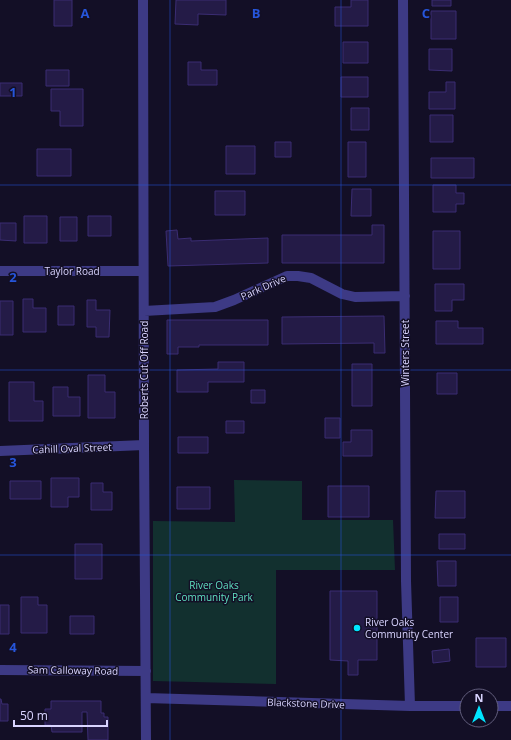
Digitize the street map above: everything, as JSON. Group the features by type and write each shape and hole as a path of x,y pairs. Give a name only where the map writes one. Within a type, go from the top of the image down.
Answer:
{"street":[{"name":"Roberts Cut Off Road","path":"143,0 146,740"},
{"name":"Winters Street","path":"403,0 406,581 410,706"},
{"name":"Taylor Road","path":"0,271 144,271"},
{"name":"Park Drive","path":"144,310 215,307 287,276 311,278 342,294 355,296 405,296"},
{"name":"Cahill Oval Street","path":"0,451 144,445"},
{"name":"Sam Calloway Road","path":"0,670 146,671"},
{"name":"Blackstone Drive","path":"146,698 410,706 459,706"},
{"path":"499,706 511,706"}],"green space":[{"name":"River Oaks Community Park","path":"234,480 302,481 302,520 393,520 395,570 276,570 276,684 153,681 153,521 235,522"}],"building":[{"path":"54,0 72,0 72,26 54,26"},
{"path":"176,0 226,0 226,15 198,14 198,25 175,24"},
{"path":"351,0 368,0 368,26 335,26 335,7 351,7"},
{"path":"432,0 451,0 451,6 432,6"},
{"path":"431,11 456,11 456,39 431,39"},
{"path":"343,42 368,42 368,63 343,63"},
{"path":"429,49 452,49 452,71 429,70"},
{"path":"188,62 201,62 201,70 217,70 217,85 188,85"},
{"path":"46,70 69,70 69,86 46,86"},
{"path":"341,77 368,77 368,97 341,97"},
{"path":"446,82 455,82 455,109 429,109 429,92 446,92"},
{"path":"0,83 22,83 22,96 0,96"},
{"path":"51,89 83,89 83,126 60,126 60,111 51,111"},
{"path":"351,108 369,108 369,130 351,130"},
{"path":"430,115 453,115 453,142 430,142"},
{"path":"275,142 291,142 291,157 275,157"},
{"path":"348,142 366,142 366,177 348,177"},
{"path":"226,146 255,146 255,174 226,174"},
{"path":"37,149 71,149 71,176 37,176"},
{"path":"431,158 474,158 474,178 431,178"},
{"path":"433,185 456,185 456,193 464,193 464,204 456,204 456,212 433,212"},
{"path":"352,189 371,189 371,216 351,216"},
{"path":"215,191 245,191 245,215 215,215"},
{"path":"24,216 47,216 47,243 24,243"},
{"path":"88,216 111,216 111,236 88,236"},
{"path":"60,217 77,217 77,241 60,241"},
{"path":"0,223 16,223 16,241 0,240"},
{"path":"372,225 384,225 384,263 282,263 282,235 372,235"},
{"path":"177,230 178,239 191,238 191,241 268,238 268,263 168,266 166,231"},
{"path":"433,231 460,231 460,269 433,269"},
{"path":"435,284 464,284 464,300 452,300 452,311 435,311"},
{"path":"23,299 33,299 33,308 46,308 46,332 23,332"},
{"path":"87,300 96,300 96,310 110,310 109,337 96,337 96,327 87,327"},
{"path":"0,301 13,301 13,335 0,335"},
{"path":"58,306 74,306 74,325 58,325"},
{"path":"384,316 385,353 374,353 374,343 282,344 282,317"},
{"path":"167,320 268,320 268,345 199,345 199,347 178,347 178,354 167,354"},
{"path":"436,321 458,321 458,328 483,328 483,344 436,344"},
{"path":"218,362 244,362 244,382 208,382 208,392 177,392 177,370 218,369"},
{"path":"352,364 372,364 372,406 352,406"},
{"path":"437,373 457,373 457,394 437,394"},
{"path":"88,375 105,375 105,392 115,392 115,418 88,418"},
{"path":"9,382 34,382 34,401 43,401 43,421 9,421"},
{"path":"53,387 68,387 68,397 80,397 80,416 53,416"},
{"path":"251,390 265,390 265,403 251,403"},
{"path":"325,418 340,418 340,438 325,438"},
{"path":"226,421 244,421 244,433 226,433"},
{"path":"351,430 372,430 372,456 343,456 343,442 351,442"},
{"path":"178,437 208,437 208,453 178,453"},
{"path":"51,478 79,478 79,497 68,497 68,507 51,507"},
{"path":"10,481 41,481 41,499 10,499"},
{"path":"91,483 103,483 103,492 112,492 112,510 91,510"},
{"path":"328,486 369,486 369,517 328,517"},
{"path":"177,487 210,487 210,509 177,509"},
{"path":"436,491 465,491 465,518 435,518"},
{"path":"439,534 465,534 465,549 439,549"},
{"path":"75,544 102,544 102,579 75,579"},
{"path":"437,561 456,561 456,586 438,586"},
{"path":"330,591 377,591 377,660 358,660 358,675 348,675 348,661 330,660"},
{"path":"21,597 38,597 38,605 47,605 47,633 21,633"},
{"path":"440,597 458,597 458,622 440,622"},
{"path":"0,605 9,605 9,634 0,634"},
{"path":"70,616 94,616 94,634 70,634"},
{"path":"476,638 506,638 506,667 476,667"},
{"path":"449,649 450,661 433,663 432,651"},
{"path":"0,699 2,704 8,704 8,721 0,721"},
{"path":"51,701 101,701 101,713 104,713 104,717 108,717 108,740 88,740 87,712 82,712 82,732 52,732 51,725 45,725 45,709 51,709"}],"place":[{"name":"River Oaks Community Center","path":"357,628"}]}
